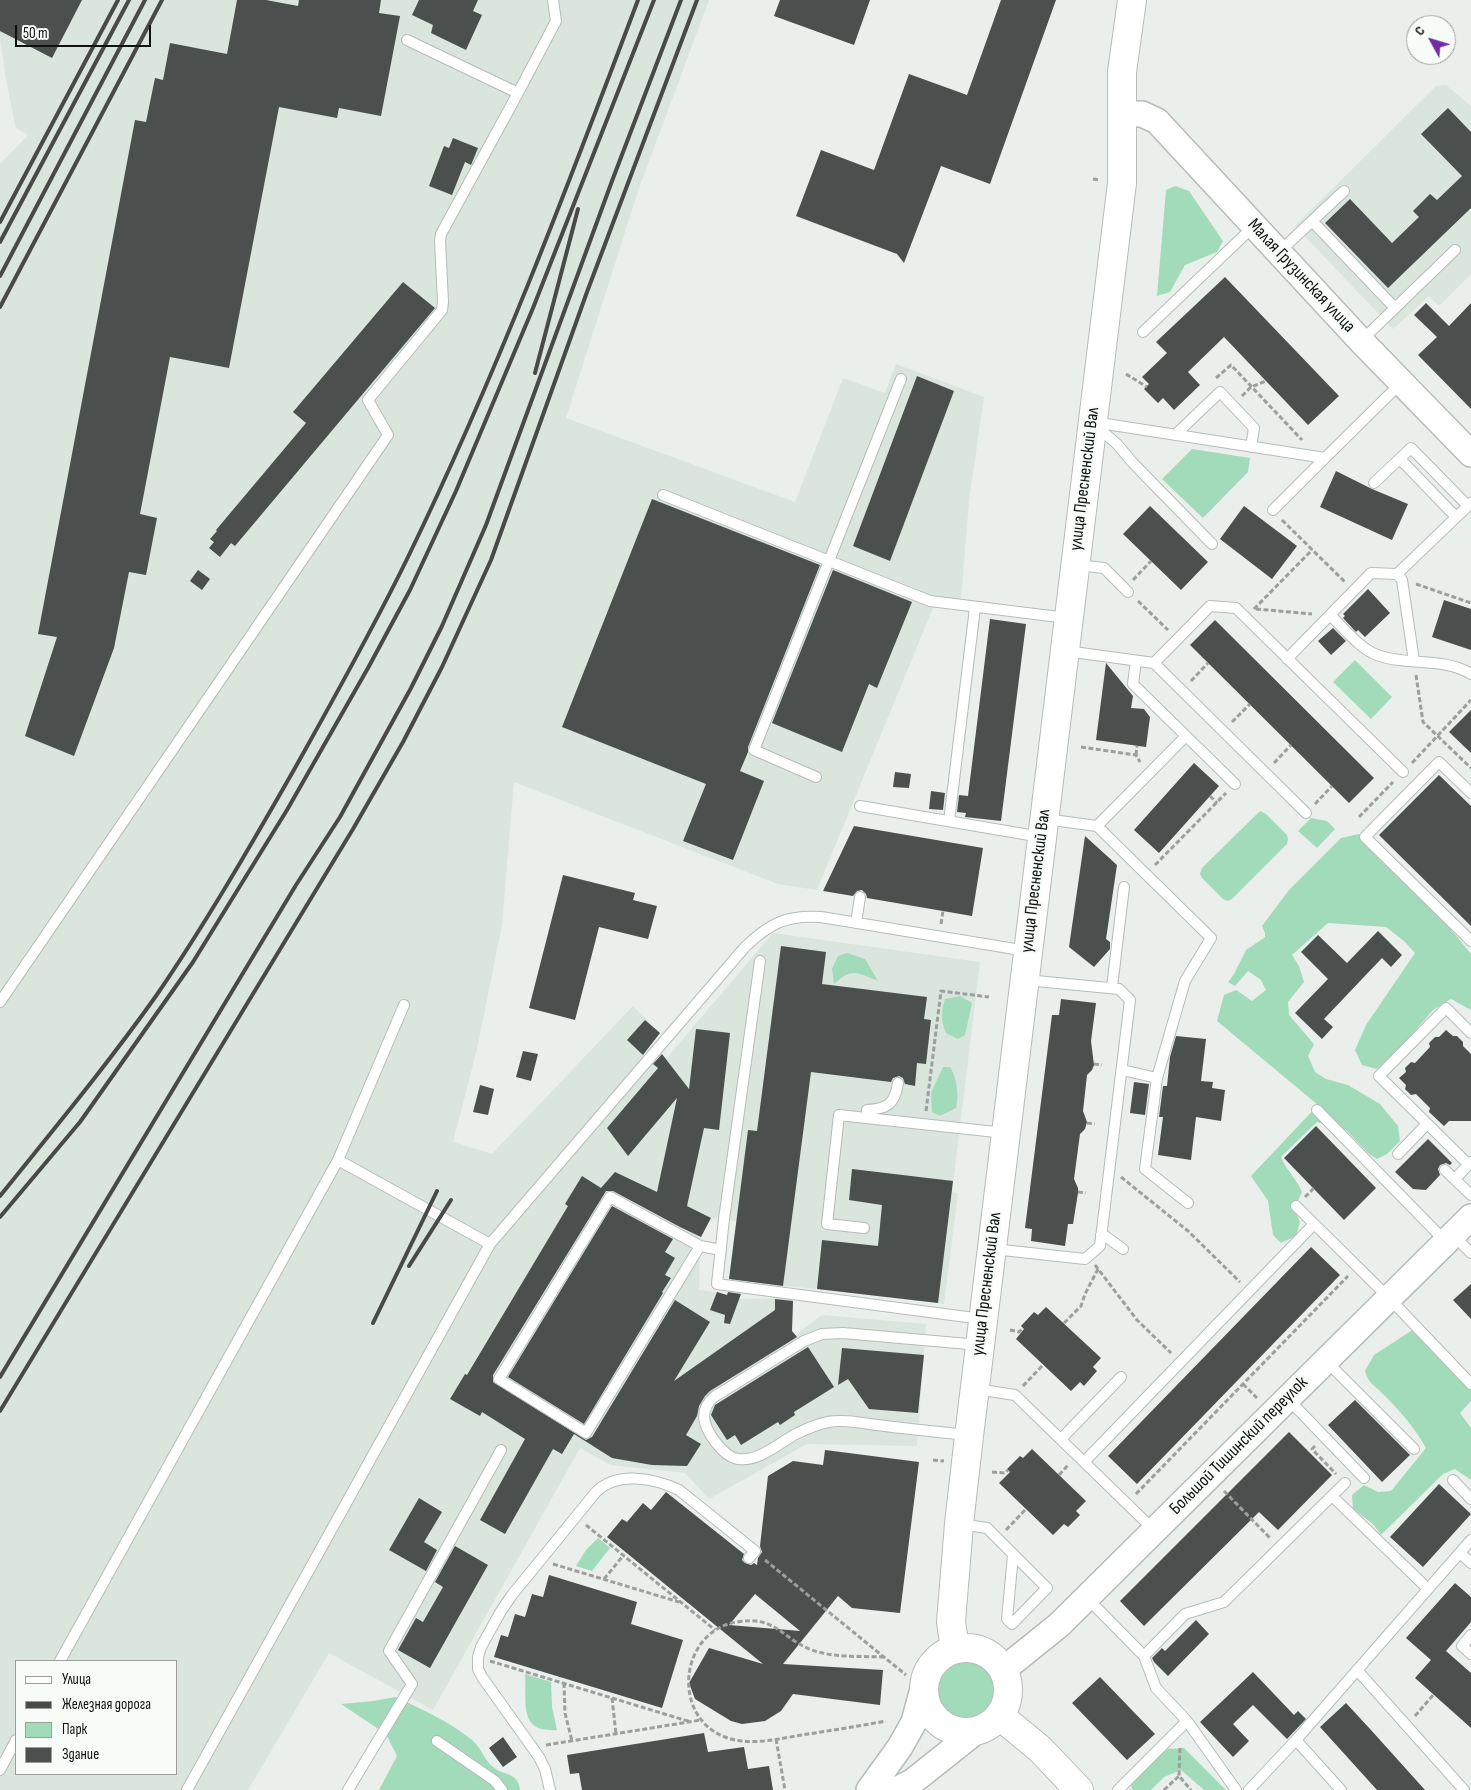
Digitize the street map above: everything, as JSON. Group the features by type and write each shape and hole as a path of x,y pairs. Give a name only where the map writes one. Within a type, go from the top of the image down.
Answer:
{"main road":[{"name":"улица Пресненский Вал","path":"955,1650 951,1622 959,1524 974,1389 1122,183 1122,72 1132,0"},
{"path":"964,1648 982,1651 998,1662 1003,1670 1008,1688 1008,1698 1000,1716 993,1723 975,1732 963,1733 942,1725 933,1717 927,1707 924,1696 915,1680 938,1659 955,1650 964,1648"},
{"path":"1000,1716 1040,1749 1079,1790"}],"street":[{"name":"Малая Грузинская улица","path":"1123,114 1142,114 1157,121 1361,341 1471,454"},
{"name":"Большой Тишинский переулок","path":"1003,1670 1058,1625 1471,1217"},
{"path":"870,1790 900,1747 914,1722 915,1680"},
{"path":"896,1790 912,1782 975,1732"}],"lane":[{"path":"0,1002 388,435 368,400 442,310 441,234 556,21 554,0"},
{"path":"407,40 518,93"},
{"path":"1279,252 1344,191"},
{"path":"1312,221 1395,308"},
{"path":"1143,332 1254,226"},
{"path":"1361,341 1455,250"},
{"path":"816,777 754,750 901,379"},
{"path":"1272,510 1401,383"},
{"path":"1174,435 1220,392 1254,428 1252,447"},
{"path":"1092,422 1325,458"},
{"path":"1092,422 1117,444 1132,462 1212,544"},
{"path":"1374,484 1411,448 1470,505 1456,517 1399,577"},
{"path":"1400,459 1456,517"},
{"path":"663,495 930,601 1068,618"},
{"path":"1075,564 1104,568 1127,590"},
{"path":"1287,658 1371,574 1399,577"},
{"path":"1399,577 1414,661"},
{"path":"1154,663 1210,606 1236,608 1403,772"},
{"path":"949,821 976,608"},
{"path":"1330,615 1363,647 1375,654 1388,658 1455,667 1471,674"},
{"path":"1064,651 1154,663 1306,813"},
{"path":"1136,661 1133,684 1235,784"},
{"path":"860,806 949,821 1042,828 1097,826 1186,736"},
{"path":"1471,793 1439,762 1365,837 1471,941"},
{"path":"1097,826 1211,938 1185,981 1157,1078 1145,1169 1188,1203"},
{"path":"1112,987 1124,887"},
{"path":"856,923 860,897"},
{"path":"187,1790 490,1244 654,1051 761,931 776,923 803,916 821,917 1028,952"},
{"path":"760,961 717,1284 981,1332"},
{"path":"992,1249 1085,1259 1100,1246 1122,1070 1130,1000 1119,989 1024,980"},
{"path":"61,1660 338,1160 404,1005"},
{"path":"1455,1179 1470,1163 1427,1124 1379,1076 1446,1008 1471,1032"},
{"path":"1122,1070 1157,1078"},
{"path":"867,1118 868,1110 882,1110 892,1102 898,1083"},
{"path":"1317,1110 1450,1238 1471,1253"},
{"path":"864,1228 827,1224 839,1115 1006,1133"},
{"path":"1398,1154 1427,1124"},
{"path":"338,1160 490,1244"},
{"path":"1446,1170 1471,1195"},
{"path":"700,1246 586,1433 499,1379 610,1198 700,1246 721,1250"},
{"path":"1296,1206 1390,1298 1471,1384"},
{"path":"1084,1462 1314,1224"},
{"path":"1101,1235 1123,1249"},
{"path":"969,1436 860,1423 829,1422 798,1433 759,1456 737,1459 728,1455 719,1447 704,1418 709,1402 714,1397 804,1341 822,1334 981,1332"},
{"path":"1326,1361 1414,1449"},
{"path":"1061,1439 1120,1377"},
{"path":"974,1389 1015,1395 1154,1530"},
{"path":"1287,1399 1364,1478"},
{"path":"348,1790 412,1684 389,1651 500,1450"},
{"path":"550,1790 542,1763 482,1677 478,1669 478,1657 481,1648 508,1600 596,1492 608,1482 627,1479 661,1483 679,1490 752,1555"},
{"path":"1453,1480 1471,1499"},
{"path":"1144,1656 1185,1614 1224,1602 1345,1483"},
{"path":"1332,1496 1428,1589"},
{"path":"959,1524 987,1528 1047,1588 1012,1624 1007,1619 1013,1555"},
{"path":"1249,1790 1296,1740 1471,1540"},
{"path":"1460,1553 1471,1563"},
{"path":"1086,1597 1144,1656 1156,1688 1236,1790"},
{"path":"1471,1635 1462,1646 1471,1654"},
{"path":"1357,1670 1464,1790"},
{"path":"1118,1790 1185,1724"},
{"path":"1296,1740 1341,1790"},
{"path":"437,1741 495,1782 502,1790"},
{"path":"0,1770 15,1742"}],"path":[{"path":"1094,179 1099,180"},
{"path":"1126,374 1147,386"},
{"path":"1232,405 1251,387 1266,381"},
{"path":"1272,510 1354,591"},
{"path":"1312,550 1253,609 1330,615"},
{"path":"1151,561 1127,590 1177,639"},
{"path":"1399,577 1471,603"},
{"path":"1414,661 1423,722 1471,768"},
{"path":"1190,682 1208,663"},
{"path":"1359,817 1471,700"},
{"path":"1232,723 1250,704"},
{"path":"1273,764 1291,745"},
{"path":"1137,746 1136,755 1147,774"},
{"path":"1081,747 1136,755"},
{"path":"1146,874 1235,784"},
{"path":"1306,813 1332,786"},
{"path":"1210,796 1217,803"},
{"path":"1169,842 1173,846"},
{"path":"924,1124 941,991 990,997"},
{"path":"1094,1064 1102,1065"},
{"path":"1087,1123 1095,1124"},
{"path":"1109,1175 1120,1177 1188,1231 1250,1291"},
{"path":"1078,1192 1086,1193"},
{"path":"1088,1257 1137,1320 1180,1362"},
{"path":"1136,1494 1357,1266"},
{"path":"1064,1324 1081,1306 1098,1269"},
{"path":"1010,1330 1019,1332 1023,1328"},
{"path":"1015,1395 1043,1365"},
{"path":"1246,1371 1251,1376"},
{"path":"1243,1384 1256,1398"},
{"path":"933,1460 944,1461"},
{"path":"992,1472 1005,1473 1008,1470"},
{"path":"1209,1476 1279,1548"},
{"path":"997,1539 1026,1509"},
{"path":"576,1517 715,1630"},
{"path":"752,1555 915,1680"},
{"path":"604,1579 623,1556"},
{"path":"540,1560 681,1603"},
{"path":"884,1657 818,1652 769,1624 752,1620 735,1622 715,1630 695,1652 689,1667 688,1684 691,1701 701,1720 724,1737 740,1742 776,1739 886,1722"},
{"path":"478,1657 691,1722"},
{"path":"564,1683 565,1713 572,1741"},
{"path":"1406,1726 1434,1694"},
{"path":"612,1698 616,1734"},
{"path":"532,1747 701,1720"},
{"path":"1164,1790 1179,1776 1185,1724"},
{"path":"776,1739 785,1790"},
{"path":"1179,1776 1191,1790"}],"shaded area":[{"path":"0,0 709,0 639,188 566,418 795,502 843,378 885,393 896,364 984,397 969,501 960,609 933,608 817,890 778,884 514,782 502,925 477,1049 453,1142 492,1154 633,1006 660,1033 642,1054 658,1068 607,1128 628,1155 687,1087 666,1059 773,933 980,962 952,1192 958,1193 944,1304 729,1279 736,1221 711,1218 701,1237 699,1290 717,1292 739,1299 793,1298 792,1331 795,1335 822,1315 926,1324 917,1446 807,1444 709,1499 685,1473 611,1465 580,1448 433,1710 329,1653 248,1790 0,1790 0,164 28,135 16,128 0,38"},
{"path":"1446,85 1471,106 1471,274 1439,306 1429,296 1393,329 1295,226 1436,86"}],"green space":[{"path":"1175,186 1189,191 1223,241 1217,252 1185,265 1170,292 1157,296 1166,190"},
{"path":"1192,449 1250,458 1248,472 1203,518 1162,479"},
{"path":"1355,660 1392,697 1371,719 1333,682"},
{"path":"1260,811 1266,814 1287,835 1287,844 1228,901 1223,899 1202,878 1200,874 1202,868"},
{"path":"1311,818 1327,821 1335,829 1317,848 1298,831"},
{"path":"1359,834 1380,860 1439,915 1471,954 1471,1010 1451,999 1433,1010 1399,1049 1377,1069 1362,1065 1355,1050 1366,1025 1415,953 1404,941 1386,927 1328,923 1292,955 1299,966 1304,982 1288,1002 1289,1015 1314,1044 1308,1056 1315,1072 1326,1079 1348,1085 1380,1104 1398,1126 1400,1141 1387,1154 1377,1159 1368,1153 1346,1130 1317,1122 1281,1157 1302,1192 1294,1209 1300,1222 1296,1236 1281,1243 1273,1235 1268,1201 1251,1176 1318,1105 1217,1021 1224,995 1236,990 1252,1001 1266,990 1261,980 1248,971 1235,986 1228,982 1246,950 1265,937 1262,926 1289,890 1341,838"},
{"path":"847,953 865,959 878,981 860,974 851,973 834,984 832,969 838,956"},
{"path":"960,996 972,1003 965,1035 958,1039 946,1033 942,1021 942,1012 945,999"},
{"path":"943,1067 950,1067 952,1071 956,1081 957,1098 956,1108 940,1116 932,1112 931,1093"},
{"path":"1414,1329 1471,1390 1471,1401 1460,1413 1471,1428 1471,1480 1455,1469 1443,1474 1381,1535 1373,1524 1353,1509 1352,1495 1364,1485 1378,1492 1391,1491 1426,1448 1401,1414 1370,1382 1365,1371 1374,1355"},
{"path":"598,1538 610,1548 592,1571 576,1566 586,1550"},
{"path":"974,1655 993,1665 1001,1677 1003,1691 1001,1705 993,1717 981,1725 960,1727 941,1717 933,1705 931,1684 941,1665 953,1657"},
{"path":"525,1674 551,1682 552,1707 557,1730 545,1730 536,1727 530,1721 526,1705"},
{"path":"395,1697 435,1716 463,1733 475,1743 493,1767 516,1780 520,1790 379,1790 397,1756 386,1734 341,1704"},
{"path":"1184,1748 1226,1790 1204,1790 1181,1770 1164,1777 1151,1790 1132,1790 1131,1783 1147,1765 1168,1749"}],"building":[{"path":"0,0 82,0 52,58 0,31"},
{"path":"237,0 266,0 298,6 299,0 381,0 379,13 400,16 381,116 339,108 337,118 279,107 229,368 170,357 140,514 157,518 146,575 129,572 114,648 74,756 25,736 57,637 38,634 135,120 146,122 155,78 163,80 170,43 227,54"},
{"path":"419,0 478,0 473,11 482,15 466,50 431,33 433,25 412,15"},
{"path":"780,0 870,0 854,45 774,16"},
{"path":"1001,0 1056,0 990,184 941,166 904,263 897,254 796,216 821,150 874,170 909,74 967,95"},
{"path":"1448,108 1471,132 1471,208 1388,288 1325,223 1350,199 1392,243 1419,217 1413,211 1430,194 1437,200 1462,176 1421,134"},
{"path":"453,138 478,148 471,165 465,162 452,195 429,186 444,146 449,148"},
{"path":"1225,277 1339,396 1308,425 1224,337 1188,372 1200,385 1174,410 1163,398 1158,403 1144,389 1149,384 1142,377 1167,353 1156,342"},
{"path":"403,282 435,308 235,546 231,543 220,557 209,548 214,542 210,539 306,423 293,412"},
{"path":"1426,303 1449,326 1471,303 1471,409 1418,355 1437,337 1414,315"},
{"path":"917,376 954,391 890,561 853,546"},
{"path":"1336,471 1408,504 1392,540 1320,507"},
{"path":"652,499 820,565 740,771 764,781 733,860 683,841 706,784 562,727"},
{"path":"1150,506 1208,562 1181,590 1123,534"},
{"path":"1244,506 1297,546 1272,579 1220,539"},
{"path":"198,570 210,579 202,590 190,581"},
{"path":"833,570 912,602 877,688 869,684 842,752 772,723"},
{"path":"1368,589 1390,613 1365,637 1358,630 1356,632 1343,618 1345,616 1343,614"},
{"path":"1444,600 1471,609 1471,650 1432,637"},
{"path":"990,619 1026,624 1001,821 965,817 966,813 957,812 959,795 968,796"},
{"path":"1215,620 1374,778 1349,803 1190,645"},
{"path":"1333,628 1346,641 1331,655 1318,641"},
{"path":"1106,663 1133,696 1131,708 1144,709 1150,717 1146,747 1096,740"},
{"path":"1471,710 1471,753 1449,732"},
{"path":"1194,763 1219,786 1159,853 1134,830"},
{"path":"895,772 911,774 909,788 893,787"},
{"path":"1439,775 1471,806 1471,926 1379,835"},
{"path":"931,791 945,793 943,810 929,809"},
{"path":"854,826 983,848 972,916 867,898 862,890 857,891 853,896 823,891"},
{"path":"1085,836 1117,865 1106,939 1110,942 1110,949 1094,967 1069,947"},
{"path":"563,875 635,893 633,900 657,906 648,939 599,927 575,1020 529,1008"},
{"path":"1378,931 1402,955 1391,967 1382,958 1324,1019 1333,1027 1322,1039 1295,1013 1328,979 1301,952 1318,935 1347,963"},
{"path":"781,946 826,952 822,984 927,997 924,1019 931,1020 926,1064 917,1063 915,1086 905,1084 903,1078 899,1076 893,1078 891,1082 811,1072 783,1286 729,1279 748,1130 757,1131"},
{"path":"1061,999 1096,1003 1091,1041 1094,1065 1087,1075 1083,1111 1087,1122 1085,1129 1080,1134 1074,1179 1078,1193 1073,1224 1068,1224 1065,1246 1031,1241 1032,1229 1025,1228 1052,1015 1059,1015"},
{"path":"645,1020 660,1033 643,1055 627,1040"},
{"path":"696,1029 730,1033 719,1130 704,1128 687,1206 711,1218 701,1237 613,1191 606,1191 493,1375 493,1382 586,1440 592,1437 675,1300 710,1322 674,1381 775,1310 775,1299 793,1301 792,1331 797,1337 710,1391 705,1396 699,1406 697,1416 686,1435 701,1444 687,1466 652,1465 612,1458 574,1434 562,1454 553,1449 505,1534 480,1520 525,1439 482,1412 480,1416 450,1399 465,1374 467,1375 568,1206 565,1204 582,1176 601,1188 615,1172 657,1192 677,1098 628,1156 607,1128 658,1068 653,1064 662,1054 689,1089"},
{"path":"1446,1030 1453,1036 1457,1036 1471,1054 1471,1121 1449,1121 1444,1126 1429,1112 1430,1108 1416,1094 1411,1095 1405,1089 1406,1085 1399,1078 1406,1072 1405,1068 1411,1062 1415,1063 1430,1047 1429,1043"},
{"path":"1176,1036 1206,1039 1201,1081 1213,1082 1212,1088 1225,1090 1221,1121 1196,1117 1191,1160 1158,1155 1163,1117 1159,1117 1163,1086 1167,1086 1170,1057"},
{"path":"523,1051 538,1054 531,1081 516,1077"},
{"path":"1134,1082 1149,1084 1145,1115 1130,1113"},
{"path":"480,1085 494,1089 488,1115 473,1112"},
{"path":"1316,1126 1376,1188 1344,1220 1284,1158"},
{"path":"1428,1139 1452,1163 1450,1165 1446,1163 1440,1165 1438,1169 1440,1175 1426,1190 1413,1189 1395,1172"},
{"path":"852,1169 953,1181 938,1303 817,1289 822,1240 878,1246 882,1205 849,1200"},
{"path":"612,1206 673,1239 665,1252 675,1258 665,1275 671,1278 663,1293 584,1424 508,1377"},
{"path":"1311,1247 1340,1275 1137,1484 1108,1456"},
{"path":"1471,1284 1471,1319 1453,1300"},
{"path":"717,1292 727,1295 728,1292 741,1294 730,1324 724,1323 725,1315 710,1310"},
{"path":"1046,1307 1101,1358 1093,1367 1097,1371 1084,1386 1080,1382 1071,1391 1016,1339 1024,1329 1021,1326 1034,1312 1038,1315"},
{"path":"808,1347 834,1387 794,1412 795,1415 780,1425 778,1422 741,1445 735,1435 727,1440 711,1415 715,1405"},
{"path":"842,1348 924,1355 918,1413 869,1409 848,1379 838,1385"},
{"path":"1355,1400 1410,1455 1382,1482 1328,1425"},
{"path":"1289,1432 1332,1475 1278,1530 1259,1512 1144,1626 1120,1601"},
{"path":"1032,1449 1086,1501 1076,1511 1080,1515 1068,1527 1064,1524 1053,1535 999,1483 1010,1472 1007,1469 1020,1456 1023,1458"},
{"path":"825,1450 919,1462 900,1613 852,1608 838,1596 783,1664 883,1670 880,1705 793,1694 781,1711 765,1721 742,1724 731,1721 695,1699 689,1683 709,1648 763,1664 607,1537 622,1519 627,1522 643,1503 651,1510 666,1492 744,1554 742,1560 745,1563 757,1565 758,1558 762,1552 760,1546 768,1476 793,1461 823,1465","holes":["755,1594 800,1631 729,1625"]},
{"path":"1439,1484 1471,1514 1423,1567 1390,1537"},
{"path":"419,1498 442,1512 424,1542 437,1550 426,1571 389,1550"},
{"path":"455,1546 488,1565 430,1668 398,1650 416,1618 423,1622 443,1587 435,1582"},
{"path":"549,1575 637,1602 631,1624 683,1640 662,1708 494,1657 501,1635 508,1637 515,1614 525,1617 532,1594 543,1597"},
{"path":"1455,1583 1471,1597 1471,1622 1446,1651 1471,1673 1471,1728 1415,1678 1431,1660 1406,1638"},
{"path":"1196,1620 1209,1634 1168,1676 1152,1658 1162,1648 1165,1651"},
{"path":"1253,1672 1294,1715 1298,1711 1306,1719 1287,1739 1253,1705 1233,1724 1249,1741 1233,1757 1200,1722"},
{"path":"1100,1677 1155,1734 1127,1760 1072,1703"},
{"path":"1346,1703 1425,1790 1377,1790 1320,1727"},
{"path":"704,1733 708,1752 744,1747 748,1769 769,1766 773,1790 582,1790 579,1773 570,1774 567,1755"},
{"path":"503,1737 517,1757 503,1767 489,1748"}],"railway":[{"path":"0,222 118,0"},
{"path":"0,242 129,0"},
{"path":"0,276 145,0"},
{"path":"0,307 162,0"},
{"path":"0,1196 80,1097 175,968 262,826 367,637 395,584 440,489 501,351 638,0"},
{"path":"0,1217 80,1122 193,962 287,810 410,590 456,491 533,308 654,0"},
{"path":"0,1377 296,885 340,817 411,688 442,626 486,525 612,181 681,0"},
{"path":"0,1411 353,829 403,742 442,667 491,560 587,292 697,0"},
{"path":"535,373 578,209"},
{"path":"373,1323 437,1191"},
{"path":"409,1266 451,1200"}]}
